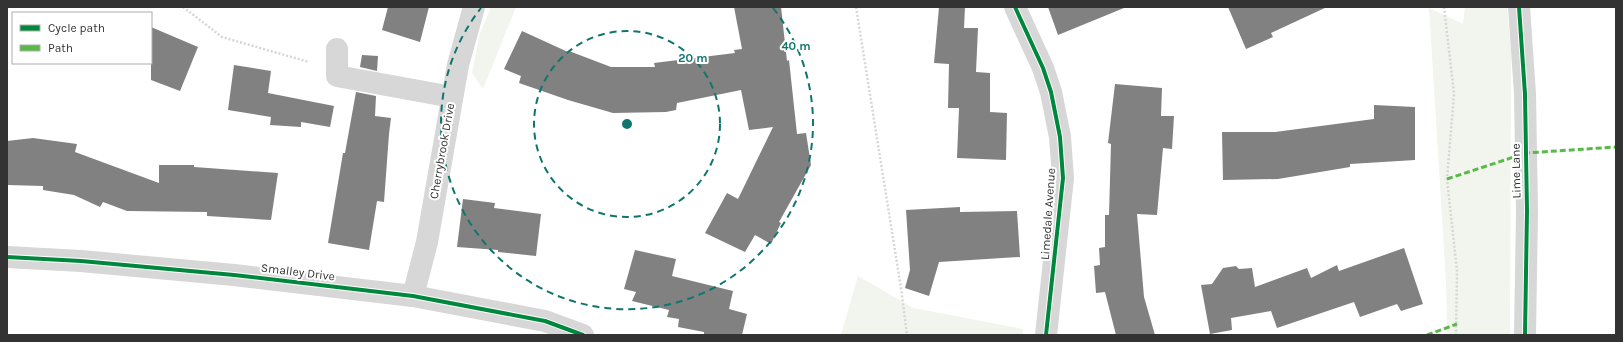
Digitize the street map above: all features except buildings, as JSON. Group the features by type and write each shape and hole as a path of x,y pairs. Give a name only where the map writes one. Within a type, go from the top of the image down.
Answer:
{"street":[{"name":"Cherrybrook Drive","path":"413,296 427,242 458,65 474,7"},
{"name":"Limedale Avenue","path":"1016,7 1043,68 1051,92 1060,137 1062,178 1046,335"},
{"name":"Lime Lane","path":"1519,7 1525,94 1527,211 1525,335"},
{"path":"337,50 337,76 452,97"},
{"name":"Smalley Drive","path":"7,257 81,261 234,275 413,296 545,321 583,335"}],"path":[{"path":"183,7 222,37 319,65 337,76"},
{"path":"856,7 901,288 907,335"},
{"path":"1444,7 1454,94 1447,179 1457,271 1456,335"}],"shaded area":[{"path":"491,7 516,7 483,89 472,73 480,33"},
{"path":"1465,7 1507,7 1511,52 1510,335 1447,335 1446,281 1429,8 1463,24"},
{"path":"858,276 913,308 1023,329 1023,335 841,335"}],"marked path":[{"path":"1447,179 1526,153 1616,147"},
{"path":"1427,335 1457,324"}],"cycle path":[{"path":"1015,7 1043,68 1051,92 1060,137 1063,178 1046,335"},
{"path":"1519,7 1525,94 1527,211 1525,335"},
{"path":"7,257 81,261 234,275 413,296 545,321 583,335"}]}
